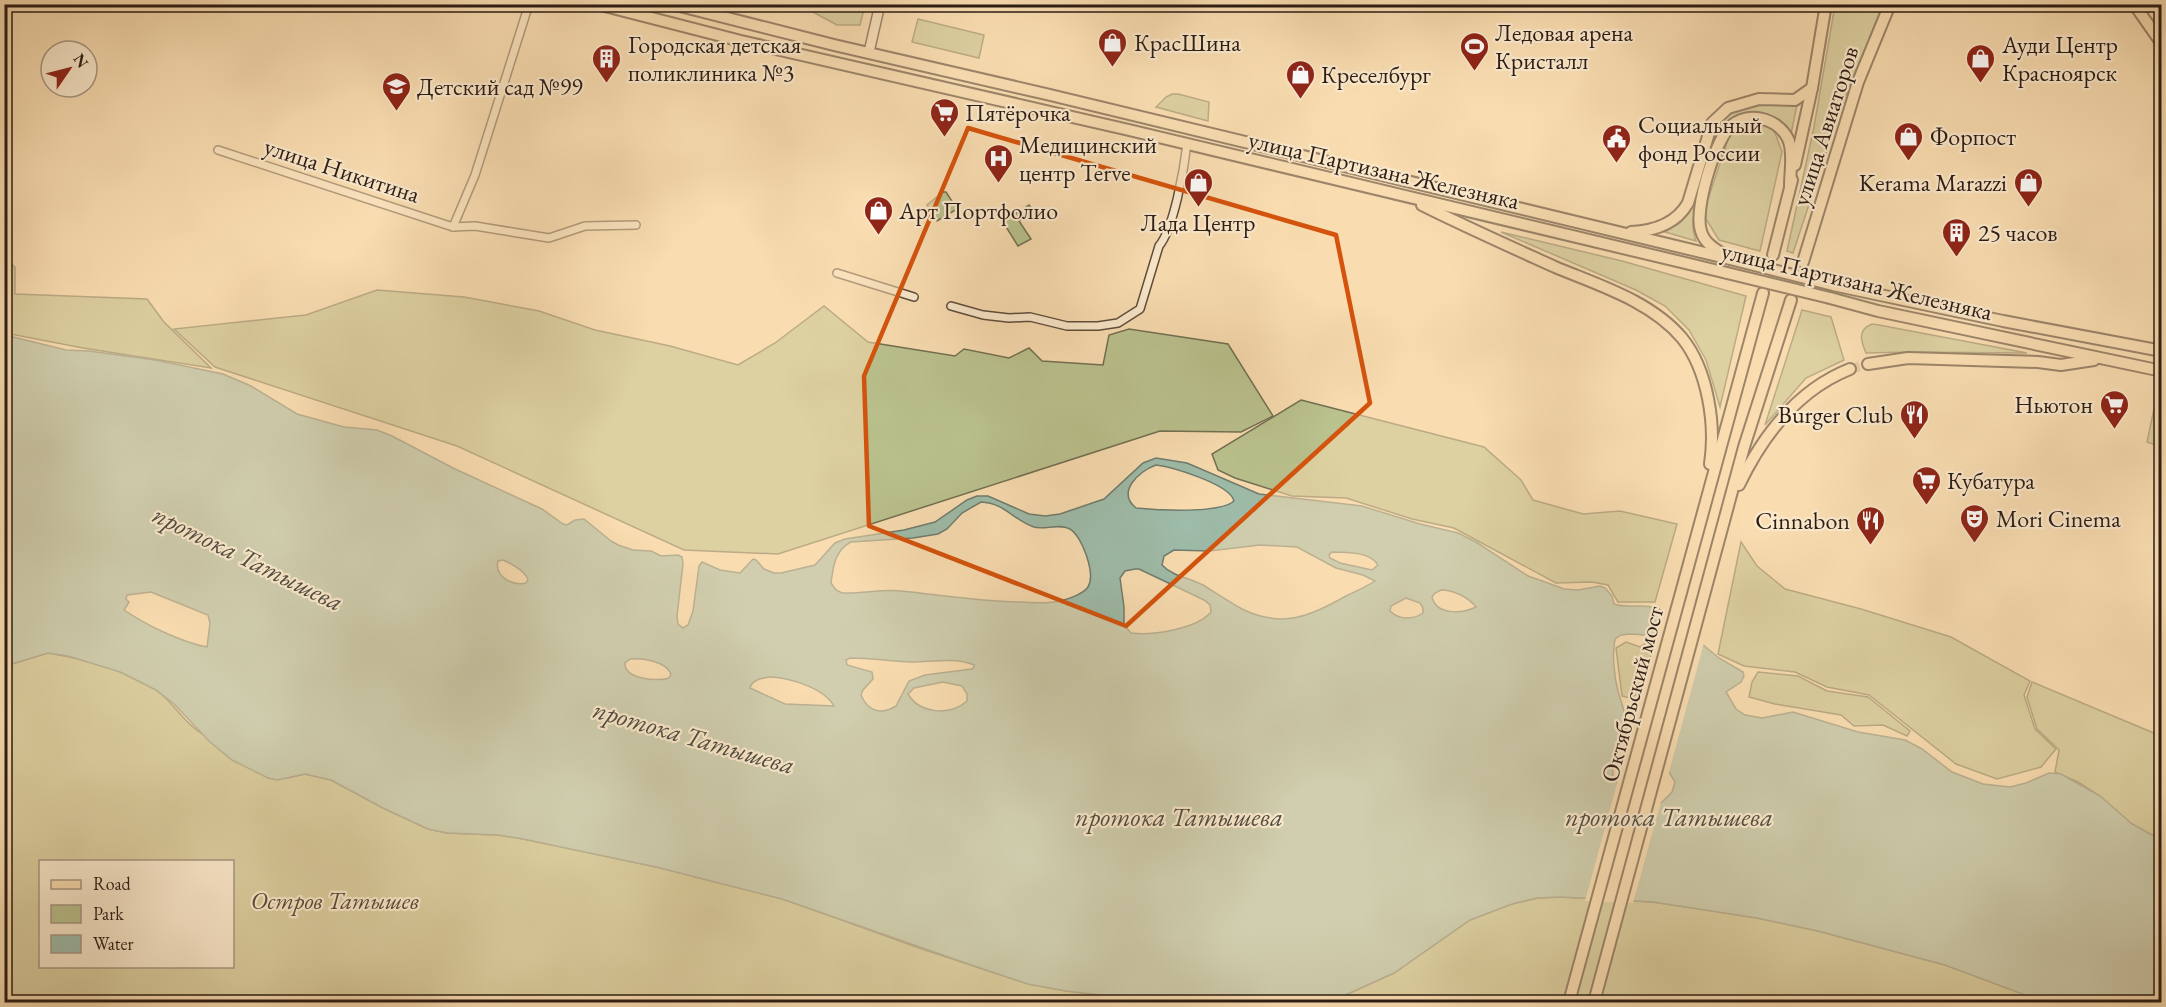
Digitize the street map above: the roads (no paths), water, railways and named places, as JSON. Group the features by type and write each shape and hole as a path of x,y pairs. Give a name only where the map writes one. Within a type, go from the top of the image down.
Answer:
{"main road":[{"name":"улица Партизана Железняка","path":"597,4 741,41 1188,144 1878,310 2162,371"},
{"name":"улица Партизана Железняка","path":"672,4 834,45 1540,212 1833,285 1992,319 2162,351"},
{"path":"870,70 869,52 880,4"},
{"name":"улица Авиаторов","path":"1773,255 1812,88 1826,4"},
{"name":"улица Авиаторов","path":"1803,262 1858,82 1890,4"},
{"path":"2134,4 2162,44"},
{"path":"1618,232 1655,229 1674,219 1684,210 1712,123 1728,108 1759,99 1795,100 1812,88"},
{"path":"1730,259 1707,242 1701,233 1698,217 1715,154 1724,134 1739,120 1748,117 1768,120 1776,125 1789,140 1790,185"},
{"path":"1406,197 1471,230 1629,299 1661,319 1682,339 1695,361 1710,410 1713,435 1706,500"},
{"path":"1706,500 1763,293"},
{"path":"1728,507 1744,447 1791,300"},
{"path":"2149,348 2162,345"},
{"path":"1868,364 1908,358 2061,364 2102,358"},
{"path":"1728,507 1755,453 1769,433 1816,386 1850,369"},
{"name":"Октябрьский мост","path":"1569,1002 1706,500"},
{"name":"Октябрьский мост","path":"1594,1002 1728,507"}],"street":[{"path":"453,227 479,164 529,4"},
{"path":"951,306 1000,317 1030,317 1067,326 1098,326 1118,323 1140,309 1159,246 1166,238 1188,144"},
{"name":"улица Никитина","path":"218,150 453,227 475,226 549,238 585,226 636,225"},
{"path":"837,273 914,297"}],"water":[{"name":"протока Татышева","path":"5,335 66,350 155,360 223,374 251,386 297,414 344,427 377,430 392,436 453,468 542,509 563,524 567,525 575,520 584,519 618,545 633,550 651,551 661,556 678,555 682,557 683,564 677,616 678,624 683,628 688,625 693,611 699,566 702,562 720,570 740,573 753,559 764,569 774,573 815,565 835,543 845,539 904,530 935,522 967,500 977,496 988,496 1029,514 1045,516 1060,514 1104,499 1143,463 1156,458 1187,463 1259,494 1362,506 1458,533 1528,576 1564,589 1578,590 1600,586 1612,596 1614,604 1659,609 1719,658 1743,672 1741,682 1726,692 1736,709 1745,715 1762,718 1793,712 1858,732 1905,740 1922,749 1952,772 1983,784 2010,787 2049,773 2061,774 2100,796 2132,824 2161,840 2161,1002 2044,1002 1945,965 1818,931 1757,918 1653,902 1561,897 1537,898 1512,904 1470,920 1394,973 1330,1002 1162,1002 1066,991 1028,984 782,899 656,867 523,839 498,835 447,833 428,829 331,780 305,774 277,780 268,778 232,760 210,742 174,704 156,690 120,672 68,656 48,653 5,666","holes":["1156,465 1187,473 1222,488 1234,501 1215,508 1202,509 1136,508 1130,502 1129,489 1143,472","981,502 996,505 1034,527 1066,527 1075,533 1083,547 1089,565 1088,587 1067,599 1040,603 894,591 842,593 836,590 831,583 838,554 851,542 913,538 938,534 947,529 962,513","1260,545 1297,547 1336,568 1363,575 1375,581 1308,614 1296,618 1270,618 1242,609 1203,585 1171,572 1162,565 1164,556 1174,550 1209,551","1332,552 1364,555 1370,557 1378,565 1372,570 1340,563 1330,558 1329,555","503,560 521,570 528,579 526,583 521,584 510,582 499,572 498,561","1139,569 1204,600 1210,605 1211,612 1185,627 1140,634 1131,633 1124,625 1120,578 1125,571","1446,590 1469,600 1476,607 1457,612 1444,610 1434,603 1432,597 1435,593","151,592 208,615 210,623 207,647 175,637 143,621 124,610 129,602 126,599 127,595","1406,598 1420,603 1423,608 1423,613 1411,618 1390,611 1391,606","1639,634 1656,638 1669,647 1686,668 1665,765 1675,782 1672,792 1661,803 1643,802 1614,780 1613,767 1626,727 1625,713 1615,679 1615,639 1621,635","866,658 912,662 951,661 974,665 972,669 925,675 909,681 896,706 881,711 867,705 861,695 873,679 872,672 847,665 846,660","630,659 635,659 659,663 671,674 669,678 657,680 642,678 630,673 625,663","779,678 806,685 823,694 834,706 785,704 750,688 755,681","943,682 962,686 967,694 967,701 944,711 927,709 913,701 908,694 914,688"]}],"tunnel":[{"path":"1850,369 1868,364"}],"place":[{"name":"КрасШина","path":"1113,68"},
{"name":"Ледовая арена Кристалл","path":"1474,72"},
{"name":"Городская детская поликлиника №3","path":"607,84"},
{"name":"Ауди Центр Красноярск","path":"1981,84"},
{"name":"Креселбург","path":"1300,100"},
{"name":"Детский сад №99","path":"396,112"},
{"name":"Пятёрочка","path":"944,138"},
{"name":"Форпост","path":"1909,162"},
{"name":"Социальный фонд России","path":"1617,164"},
{"name":"Медицинский центр Terve","path":"998,184"},
{"name":"Лада Центр","path":"1198,208"},
{"name":"Kerama Marazzi","path":"2028,208"},
{"name":"Арт Портфолио","path":"878,236"},
{"name":"25 часов","path":"1957,258"},
{"name":"Ньютон","path":"2114,430"},
{"name":"Burger Club","path":"1914,440"},
{"name":"Кубатура","path":"1926,506"},
{"name":"Mori Cinema","path":"1975,544"},
{"name":"Cinnabon","path":"1871,546"}],"park label":[{"name":"Остров Татышев","path":"335,900"}]}
